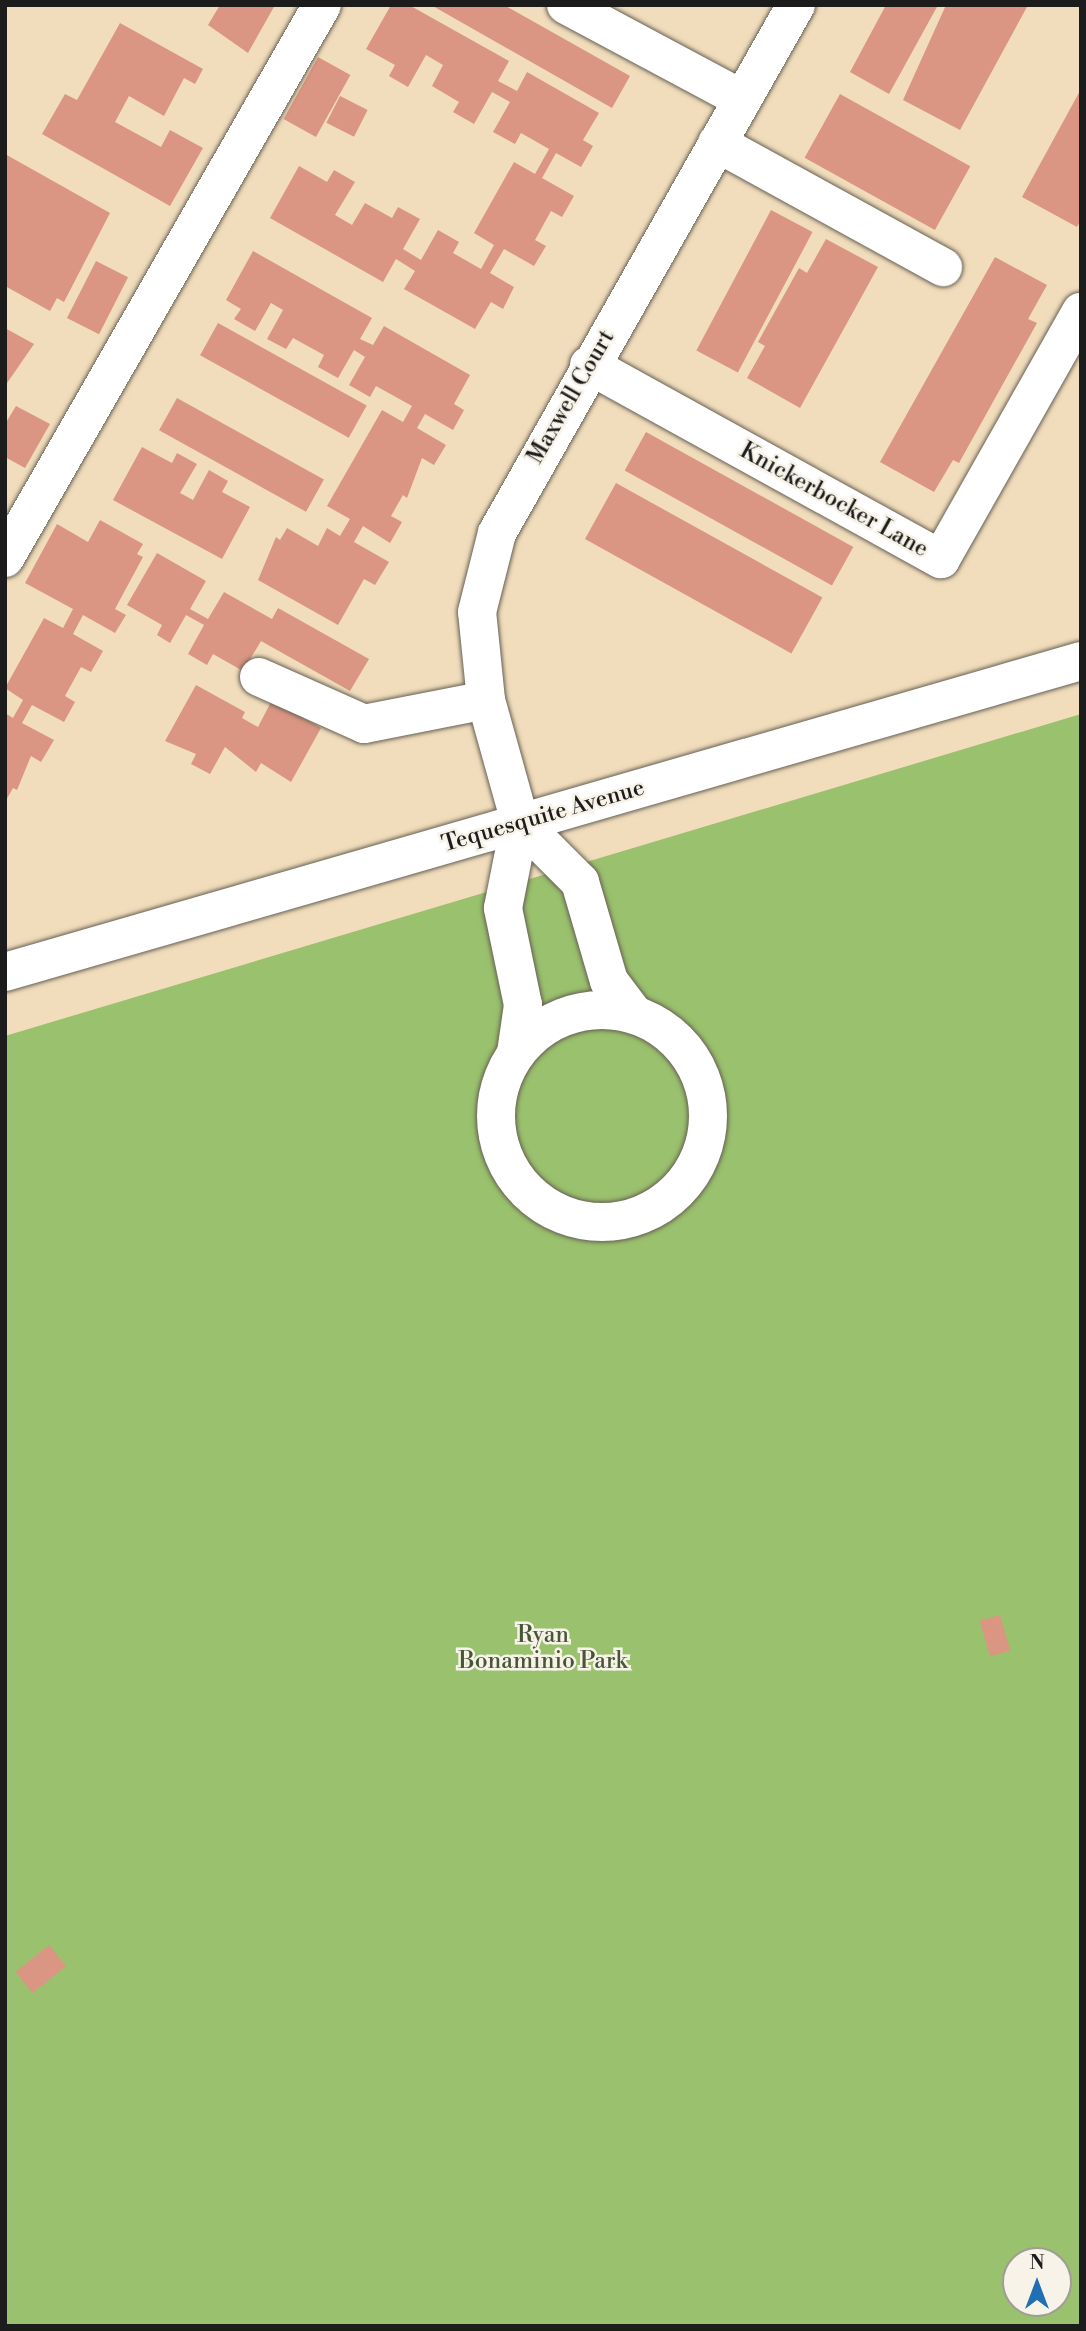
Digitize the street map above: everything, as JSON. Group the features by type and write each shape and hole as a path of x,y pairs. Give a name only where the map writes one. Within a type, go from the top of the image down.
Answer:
{"street":[{"path":"5,558 322,5"},
{"path":"566,5 742,99"},
{"name":"Maxwell Court","path":"520,822 486,700 477,612 497,533 589,365 796,5"},
{"path":"716,143 943,267"},
{"name":"Knickerbocker Lane","path":"589,365 941,559 1081,312"},
{"name":"Tequesquite Avenue","path":"5,972 1081,662"},
{"path":"259,677 364,724 486,700"},
{"path":"520,822 580,882 608,981 634,1014 678,1041 698,1070 708,1103 698,1163 664,1203 634,1219 600,1223 567,1217 537,1202 514,1177 499,1149 494,1116 499,1084 516,1053 539,1030 568,1015 601,1010 634,1014"},
{"path":"516,1053 523,1005 503,908 520,822"}],"green space":[{"name":"Ryan Bonaminio Park","path":"1081,714 1081,2326 5,2326 5,1036"}],"building":[{"path":"220,5 275,5 248,53 208,25"},
{"path":"391,5 409,5 509,61 498,81 517,91 527,72 599,113 583,140 593,146 581,167 556,153 542,178 574,196 562,217 551,211 535,240 546,246 534,266 504,249 490,273 514,287 503,309 491,302 475,329 404,289 415,271 396,259 383,282 270,218 299,166 327,182 334,170 355,182 335,215 352,225 365,203 392,218 398,207 420,219 403,249 421,260 438,230 459,242 453,253 481,269 494,245 474,233 514,162 535,174 549,149 521,133 515,144 493,132 510,102 492,92 474,124 453,112 459,102 432,86 443,65 426,55 408,87 389,76 395,65 366,49"},
{"path":"431,5 504,5 630,76 612,108"},
{"path":"886,5 938,5 889,94 850,72"},
{"path":"946,5 1028,5 960,130 903,100"},
{"path":"120,23 203,69 195,84 184,78 164,116 129,96 115,122 161,147 170,130 203,148 170,206 42,134 65,94 77,100"},
{"path":"318,57 350,75 316,137 284,119"},
{"path":"1081,89 1081,220 1077,227 1022,197"},
{"path":"840,94 970,166 935,230 805,158"},
{"path":"340,96 368,110 354,137 326,123"},
{"path":"5,154 110,213 64,302 57,298 50,311 5,286"},
{"path":"771,210 812,232 738,372 696,350"},
{"path":"826,239 878,267 800,408 747,378 765,346 758,342 799,268 807,273"},
{"path":"253,251 372,318 360,339 373,345 384,326 470,375 454,404 464,410 453,430 425,414 417,428 446,445 434,465 422,458 407,498 403,495 391,516 402,522 390,543 363,526 354,542 389,562 375,585 364,579 338,625 258,580 276,537 280,540 287,528 318,546 327,528 340,536 350,519 327,506 382,410 403,422 412,406 376,386 370,397 349,385 365,357 354,350 338,378 318,367 324,355 293,338 286,349 267,339 283,310 271,303 255,331 234,319 241,309 226,300"},
{"path":"995,257 1047,285 1028,319 1037,323 959,463 953,460 934,492 880,462"},
{"path":"96,261 128,277 99,334 67,318"},
{"path":"218,323 367,405 349,438 200,355"},
{"path":"5,328 34,344 5,386"},
{"path":"177,398 324,479 306,512 159,430"},
{"path":"16,406 50,424 25,468 5,457 5,424"},
{"path":"646,432 853,547 832,585 625,470"},
{"path":"142,447 172,463 177,453 197,464 180,493 193,500 209,470 228,481 222,492 250,507 222,559 113,500"},
{"path":"616,483 822,597 791,653 585,539"},
{"path":"100,520 143,544 137,554 143,557 115,609 126,615 115,633 83,615 73,634 103,651 91,672 81,667 65,696 75,702 64,722 32,705 22,723 54,740 41,762 31,756 17,790 13,788 5,802 5,713 13,718 23,700 5,688 44,618 63,628 73,609 25,583 57,524 88,542"},
{"path":"157,553 206,581 190,609 208,619 224,592 272,619 278,608 369,659 350,691 261,641 243,671 213,654 207,665 188,654 204,625 186,615 170,643 157,635 162,625 127,605"},
{"path":"196,685 245,712 242,718 258,727 272,700 321,728 291,782 261,763 256,772 225,747 210,774 191,764 196,754 165,741"},
{"path":"1000,1615 1010,1651 990,1656 980,1621"},
{"path":"49,1945 66,1966 33,1993 16,1972"}]}
